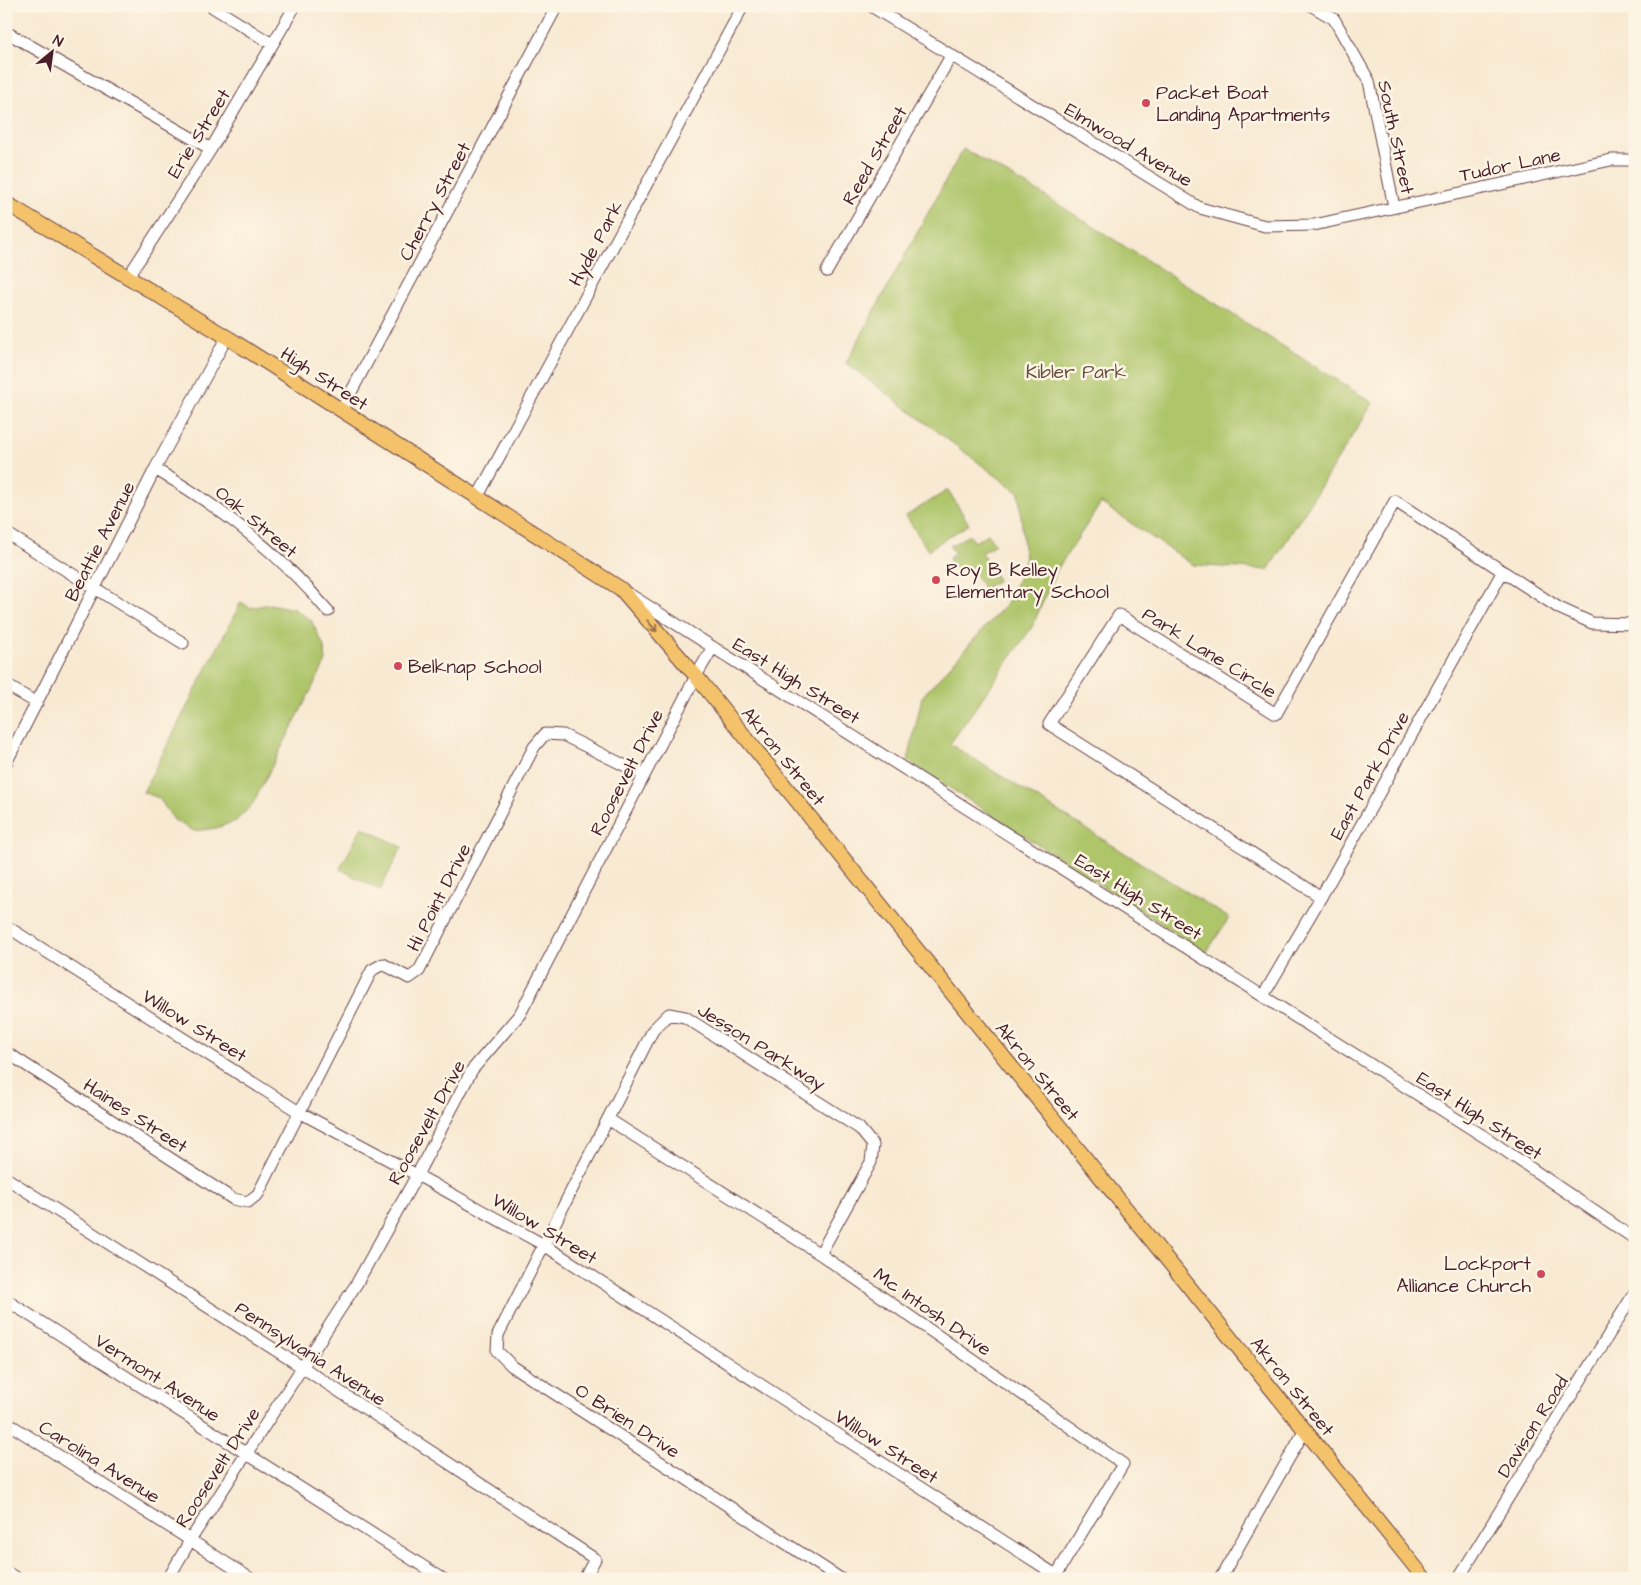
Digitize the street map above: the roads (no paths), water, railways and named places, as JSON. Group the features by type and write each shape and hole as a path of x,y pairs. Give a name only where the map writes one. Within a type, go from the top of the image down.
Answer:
{"main road":[{"name":"High Street","path":"6,203 227,337 621,588"},
{"name":"Akron Street","path":"621,588 696,676 1425,1579"}],"street":[{"path":"211,6 272,44"},
{"name":"Erie Street","path":"128,277 211,149 295,6"},
{"name":"Cherry Street","path":"342,411 557,6"},
{"name":"Hyde Park","path":"478,496 744,6"},
{"name":"Elmwood Avenue","path":"871,6 1200,208 1265,226 1314,225 1394,207"},
{"name":"South Street","path":"1312,6 1334,19 1369,81 1394,207"},
{"path":"6,32 211,149"},
{"name":"Reed Street","path":"827,271 951,56"},
{"name":"Tudor Lane","path":"1394,207 1611,160 1635,160"},
{"name":"Beattie Avenue","path":"6,763 155,469 227,337"},
{"name":"Oak Street","path":"155,469 188,488 246,532 296,576 328,611"},
{"name":"Park Lane Circle","path":"1321,897 1049,724 1119,615 1276,714 1395,500 1559,608 1592,623 1635,624"},
{"path":"6,533 183,642"},
{"name":"East Park Drive","path":"1263,996 1321,897 1503,571"},
{"name":"East High Street","path":"621,588 1491,1142 1635,1239"},
{"name":"Roosevelt Drive","path":"168,1579 191,1539 357,1283 472,1070 520,1014 696,676 713,647"},
{"path":"6,685 37,703"},
{"name":"Hi Point Drive","path":"248,1202 258,1194 372,970 383,964 409,978 419,971 534,747 546,734 563,735 644,776"},
{"name":"Willow Street","path":"6,926 300,1112 544,1245 1055,1577"},
{"name":"Jesson Parkway","path":"544,1245 653,1030 669,1014 685,1017 859,1128 873,1145 871,1162 820,1254"},
{"name":"Haines Street","path":"6,1052 233,1199 248,1202"},
{"name":"Mc Intosh Drive","path":"608,1119 820,1254 1123,1464 1055,1577"},
{"name":"Pennsylvania Avenue","path":"6,1178 302,1367 595,1559 584,1579"},
{"name":"O Brien Drive","path":"544,1245 498,1335 497,1351 512,1366 841,1579"},
{"name":"Davison Road","path":"1458,1579 1635,1292"},
{"name":"Vermont Avenue","path":"6,1300 443,1579"},
{"name":"Carolina Avenue","path":"6,1422 251,1579"},
{"path":"1220,1579 1305,1430"},
{"path":"6,1572 18,1579"}],"place":[{"name":"Packet Boat Landing Apartments","path":"1146,103"},
{"name":"Roy B Kelley Elementary School","path":"936,580"},
{"name":"Belknap School","path":"398,666"},
{"name":"Lockport Alliance Church","path":"1541,1274"}],"park label":[{"name":"Kibler Park","path":"1076,371"}]}
